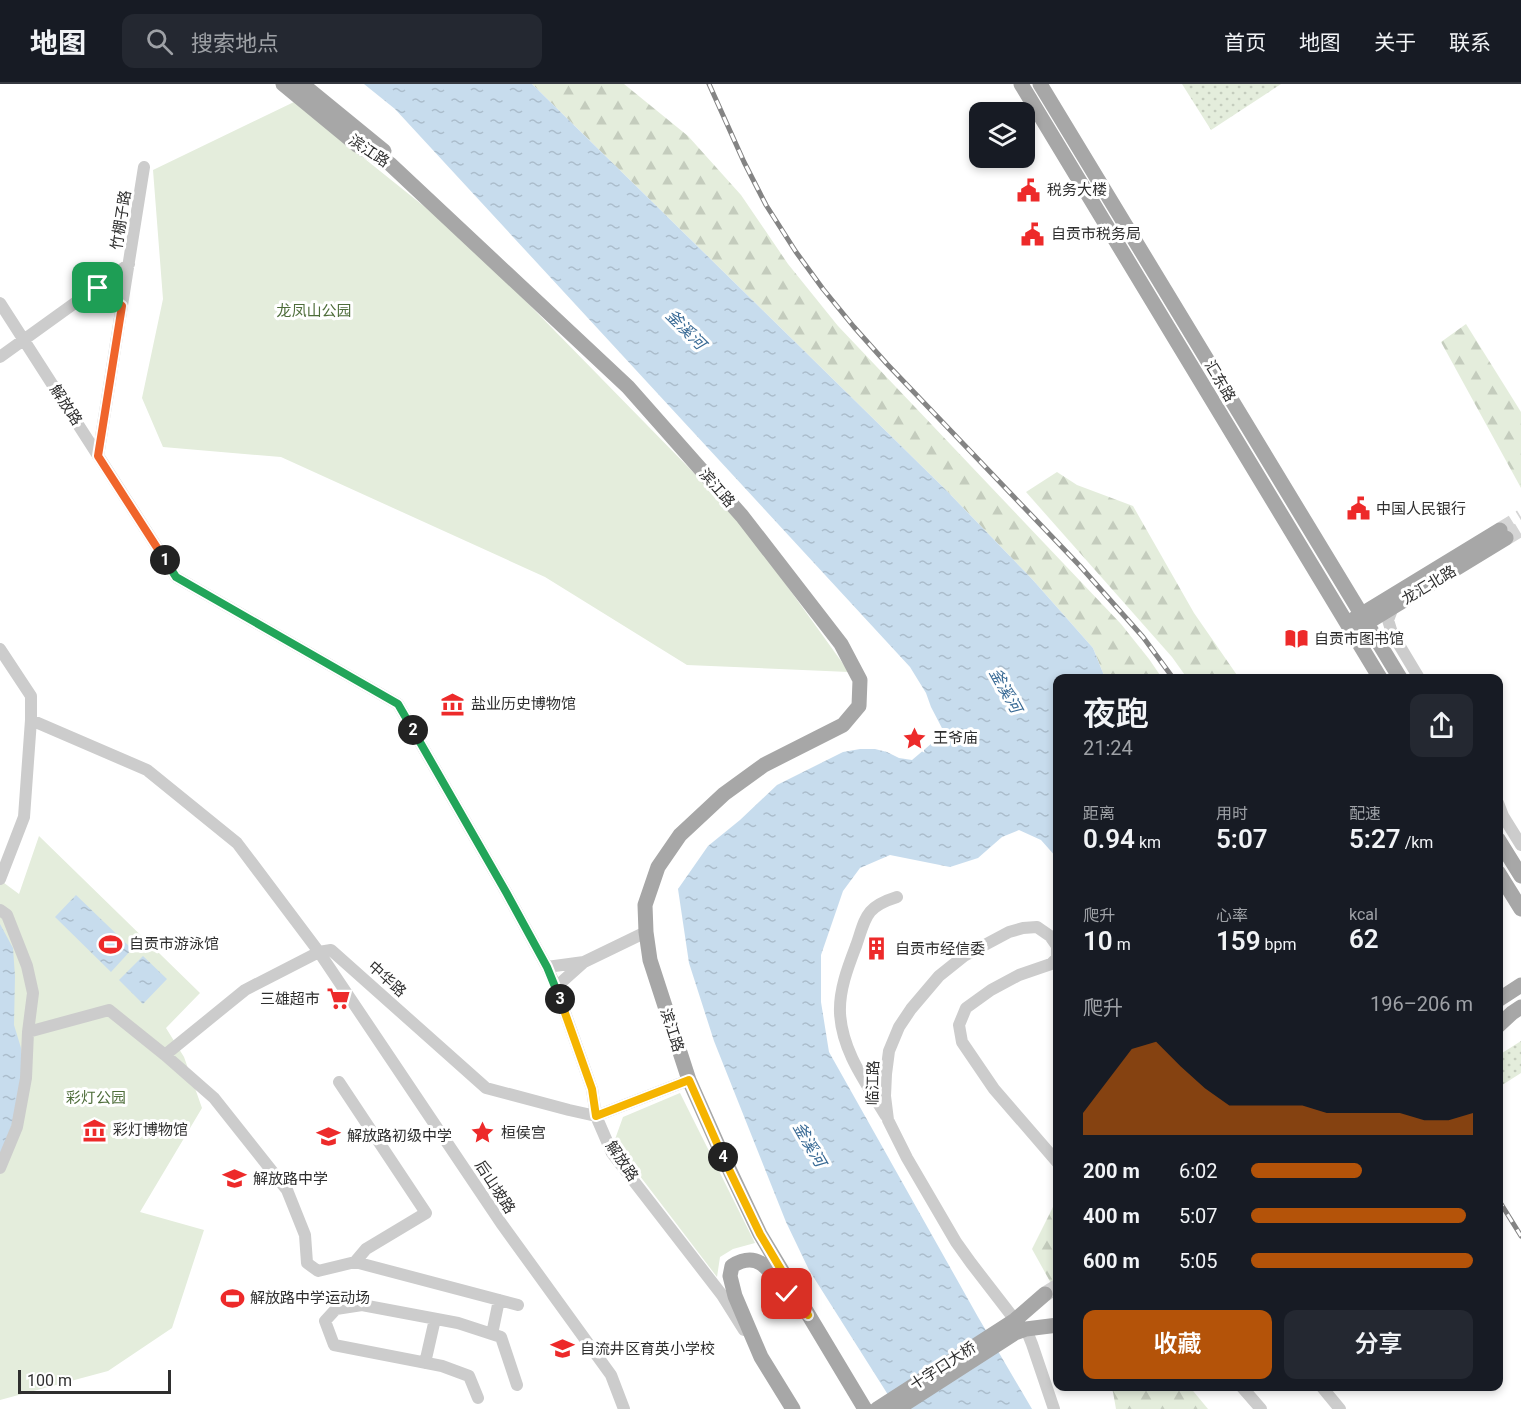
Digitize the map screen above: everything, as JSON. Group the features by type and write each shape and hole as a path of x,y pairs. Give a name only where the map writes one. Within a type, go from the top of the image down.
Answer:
{"main road":[{"name":"滨江路","path":"283,84 357,145 390,164 628,387 742,516 841,644 860,680 859,706 843,725 764,765 724,794 680,835 658,867 645,905 650,960 689,1080 760,1234 865,1409"},
{"name":"滨江路","path":"302,84 394,158 631,381 748,512 848,640 868,678 866,709 848,731 769,771 733,796 688,838 664,871 646,932"},
{"path":"316,84 379,138 394,158"},
{"name":"汇东路","path":"1021,84 1378,674"},
{"name":"汇东路","path":"1041,84 1398,674"},
{"name":"龙汇北路","path":"1350,627 1503,534 1393,607 1364,619"},
{"path":"1503,847 1521,876"},
{"path":"1503,880 1521,909"},
{"path":"1503,997 1521,986"},
{"path":"1503,1021 1521,1008"},
{"path":"761,1357 735,1296 730,1276 732,1266 742,1260 751,1259 762,1263 787,1294 808,1315"},
{"path":"1016,1326 1045,1294"},
{"path":"1016,1326 1053,1324"},
{"name":"十字口大桥","path":"877,1409 1016,1326"},
{"name":"十字口大桥","path":"897,1409 1016,1326"},
{"name":"解放路","path":"761,1357 793,1409"}],"street":[{"name":"竹棚子路","path":"98,456 144,167"},
{"path":"0,357 129,264"},
{"path":"98,288 122,306"},
{"name":"解放路","path":"0,303 176,577 398,704 547,967 592,1089 596,1116 612,1153 722,1295 761,1357"},
{"path":"1393,607 1388,620 1392,633 1417,674"},
{"path":"0,649 31,696 24,817 0,879"},
{"name":"后山坡路","path":"31,720 147,770 237,843 319,952 501,1223 611,1375 624,1409"},
{"path":"1503,816 1521,845"},
{"path":"888,1120 850,1054 840,1012 847,971 866,917 875,906 897,897"},
{"path":"0,910 8,915 27,966 33,993 26,1078 17,1126 0,1168"},
{"name":"临江路","path":"1053,940 1037,927 1009,932 964,956 939,976 899,1027 889,1051 885,1096 888,1120 907,1158 956,1242 1016,1326 1032,1344 1053,1406"},
{"path":"556,987 584,962 646,932"},
{"name":"中华路","path":"319,952 331,950 486,1088 596,1116"},
{"path":"165,1055 245,990 319,952"},
{"path":"547,967 584,962"},
{"path":"1053,962 1019,975 991,990 966,1008 959,1025 962,1042 994,1089 1053,1156"},
{"path":"28,1032 109,1010 165,1055 214,1098 287,1190 305,1235 307,1263 318,1271 356,1262 518,1305"},
{"path":"596,1116 689,1080"},
{"path":"339,1082 426,1213 366,1249 356,1262"},
{"path":"492,1334 499,1300"},
{"path":"478,1398 469,1376 442,1366 334,1345 325,1321 336,1309 362,1305 458,1323 501,1337 517,1385"},
{"path":"425,1363 435,1319"},
{"path":"1245,1391 1261,1409"},
{"path":"1325,1391 1340,1409"}],"green space":[{"path":"532,84 624,84 688,136 741,195 788,264 838,326 1121,624 1159,674 1103,674 1093,648 1032,579 944,488"},
{"path":"1182,84 1281,84 1211,130"},
{"name":"龙凤山公园","path":"294,102 466,240 738,518 849,672 687,665 545,577 281,457 163,447 142,398 163,299 153,170"},
{"path":"1466,324 1521,412 1521,488 1441,342"},
{"path":"1057,472 1077,485 1133,506 1194,613 1236,674 1184,674 1172,657 1026,492"},
{"name":"彩灯公园","path":"39,836 200,993 166,1028 184,1057 202,1108 140,1212 204,1230 172,1328 108,1371 0,1400 0,880 19,894"},
{"path":"1521,1041 1521,1073 1503,1084 1503,1052"},
{"path":"680,1093 755,1243 733,1249 720,1257 717,1277 614,1142 623,1117"},
{"path":"1053,1207 1053,1287 1032,1249"},
{"path":"1193,1391 1208,1409 1116,1409 1113,1392"}],"water":[{"name":"釜溪河","path":"364,84 532,84 944,488 1032,579 1093,648 1103,674 1053,674 1053,854 1041,840 1019,830 1002,837 978,858 950,867 890,855 860,868 843,891 821,955 821,1002 829,1052 1032,1409 897,1409 809,1270 786,1222 714,1041 689,963 678,889 708,846 777,785 843,752 875,749 912,760 944,732 926,693 910,667 395,109"},
{"path":"76,895 132,949 111,972 55,917"},
{"path":"0,924 13,948 14,1025 21,1048 21,1084 12,1124 0,1157"},
{"path":"143,956 167,979 143,1004 119,980"}],"tunnel":[{"path":"1500,530 1521,517"},
{"path":"1506,538 1521,529"},
{"path":"1045,1294 1053,1289"}],"railway":[{"path":"709,84 766,205 823,289 887,364 1080,566 1143,637 1170,674"},
{"path":"1503,1207 1521,1236"}],"place":[{"name":"税务大楼","path":"1029,190"},
{"name":"自贡市税务局","path":"1033,234"},
{"name":"中国人民银行","path":"1358,509"},
{"name":"自贡市图书馆","path":"1296,639"},
{"name":"盐业历史博物馆","path":"453,704"},
{"name":"王爷庙","path":"915,738"},
{"name":"自贡市游泳馆","path":"111,944"},
{"name":"自贡市经信委","path":"877,949"},
{"name":"三雄超市","path":"338,999"},
{"name":"彩灯博物馆","path":"95,1130"},
{"name":"桓侯宫","path":"483,1133"},
{"name":"解放路初级中学","path":"329,1136"},
{"name":"解放路中学","path":"235,1179"},
{"name":"解放路中学运动场","path":"232,1298"},
{"name":"自流井区育英小学校","path":"562,1349"}],"route":[{"path":"98,288 122,306 98,456 176,577 398,704 547,967 592,1089 596,1116 689,1080 760,1234 808,1315 787,1294"}]}
